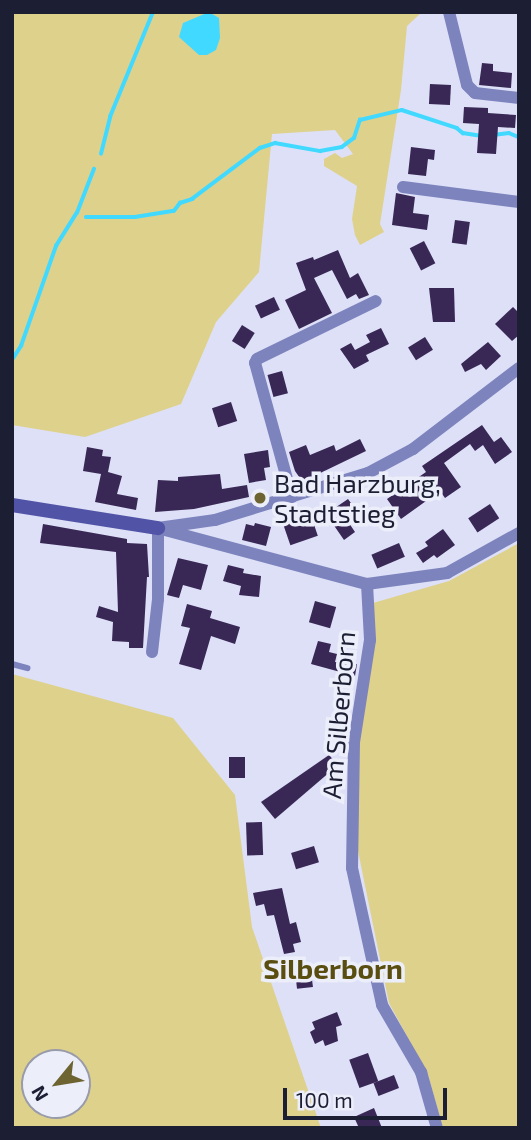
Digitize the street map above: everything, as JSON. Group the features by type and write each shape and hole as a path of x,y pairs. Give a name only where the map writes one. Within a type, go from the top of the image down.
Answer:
{"street":[{"path":"449,12 467,85 475,93 519,98"},
{"path":"403,187 519,202"},
{"path":"292,497 255,363 257,359 376,301"},
{"path":"158,528 215,520 368,473 412,449 519,368"},
{"path":"12,505 158,528 368,584 447,573 519,533"},
{"path":"152,652 158,599 158,528"},
{"name":"Am Silberborn","path":"368,584 370,640 354,742 352,868 379,996 421,1072 438,1128"}],"lane":[{"path":"12,664 27,668"}],"shaded area":[{"path":"12,12 422,12 407,26 401,90 380,224 384,232 360,245 355,235 352,219 357,186 324,166 324,159 335,153 342,158 353,154 335,130 272,134 259,272 216,322 181,404 85,437 12,425"},
{"path":"519,543 519,1128 443,1128 428,1075 389,1003 358,851 358,748 373,603 449,581"},
{"path":"12,674 173,718 235,795 252,927 321,1128 12,1128"}],"water":[{"path":"209,12 219,18 220,38 216,50 207,55 199,55 179,37 183,23"}],"building":[{"path":"482,63 493,64 493,71 512,73 511,88 479,85"},
{"path":"430,84 451,85 450,105 429,104"},
{"path":"464,107 488,108 488,113 516,115 515,128 498,127 496,154 477,153 479,124 463,123"},
{"path":"411,147 435,150 434,160 428,159 426,176 408,174"},
{"path":"396,193 415,197 413,213 429,215 427,230 392,225"},
{"path":"455,220 470,222 467,245 452,243"},
{"path":"424,241 435,263 421,271 410,248"},
{"path":"338,250 350,278 358,273 369,295 359,299 356,294 347,299 332,270 314,278 332,313 299,329 285,300 306,290 296,263 313,257 314,260"},
{"path":"429,288 454,288 455,322 433,322"},
{"path":"274,297 280,310 261,319 255,306"},
{"path":"513,307 519,313 519,335 512,341 495,324"},
{"path":"242,325 255,333 245,349 232,341"},
{"path":"381,328 389,344 366,355 369,361 354,369 340,349 351,343 355,350 370,342 366,335"},
{"path":"425,337 433,350 416,360 408,348"},
{"path":"488,342 501,356 486,370 481,364 465,372 461,364"},
{"path":"282,371 288,393 273,397 268,375"},
{"path":"231,402 237,421 218,427 212,408"},
{"path":"482,425 494,442 501,437 512,452 495,464 483,445 475,451 470,444 444,463 461,487 445,498 440,491 401,519 387,499 426,472 422,466"},
{"path":"360,439 366,451 302,481 295,471 289,452 306,445 310,455 334,445 336,451"},
{"path":"87,447 103,450 102,456 111,457 108,472 122,476 117,494 138,498 136,510 95,502 101,474 83,471"},
{"path":"268,450 270,467 264,468 266,480 249,483 244,454"},
{"path":"220,474 222,489 247,485 249,497 194,509 155,512 158,480 178,481 178,477"},
{"path":"348,499 356,510 345,517 355,532 344,540 326,514"},
{"path":"490,504 499,518 477,532 468,518"},
{"path":"310,513 318,536 290,545 283,522"},
{"path":"255,523 271,527 266,546 242,540 246,524 254,526"},
{"path":"43,524 127,539 127,543 147,544 149,577 143,648 129,648 129,642 112,641 113,622 96,617 99,606 118,612 116,552 40,543"},
{"path":"443,529 455,545 437,558 434,555 423,563 416,553 428,546 425,542"},
{"path":"399,543 405,557 377,569 371,555"},
{"path":"178,558 208,565 201,590 183,585 179,598 167,595"},
{"path":"228,565 244,569 243,573 261,576 259,597 239,595 241,586 223,581"},
{"path":"315,601 336,607 330,628 309,622"},
{"path":"187,604 212,611 210,618 240,627 235,644 211,636 201,670 179,664 190,628 181,626"},
{"path":"318,641 331,644 329,652 337,654 335,662 357,664 355,676 311,664"},
{"path":"329,755 338,765 275,819 261,802"},
{"path":"229,757 245,757 245,778 229,778"},
{"path":"262,822 263,855 247,856 246,823"},
{"path":"314,846 319,862 296,869 291,853"},
{"path":"282,888 290,924 296,922 301,942 293,944 295,952 284,954 274,915 267,916 264,904 256,906 253,893"},
{"path":"311,971 313,987 297,989 295,973"},
{"path":"337,1012 342,1025 336,1027 338,1041 325,1046 323,1040 315,1044 310,1032 315,1029 312,1022"},
{"path":"368,1053 378,1081 359,1088 349,1060"},
{"path":"394,1075 399,1088 378,1096 373,1083"},
{"path":"374,1108 382,1128 359,1128 354,1117"}],"waterway":[{"path":"101,154 110,117 153,12"},
{"path":"86,217 135,217 174,211 180,203 192,199 260,148 275,143 320,151 342,147 354,138 360,120 402,110 457,128 463,133 482,136"},
{"path":"493,135 509,133 519,137"},
{"path":"12,360 21,346 56,246 77,213 94,169"}],"place":[{"name":"Bad Harzburg, Stadtstieg","path":"260,498"}],"district":[{"name":"Silberborn","path":"333,968"}]}
